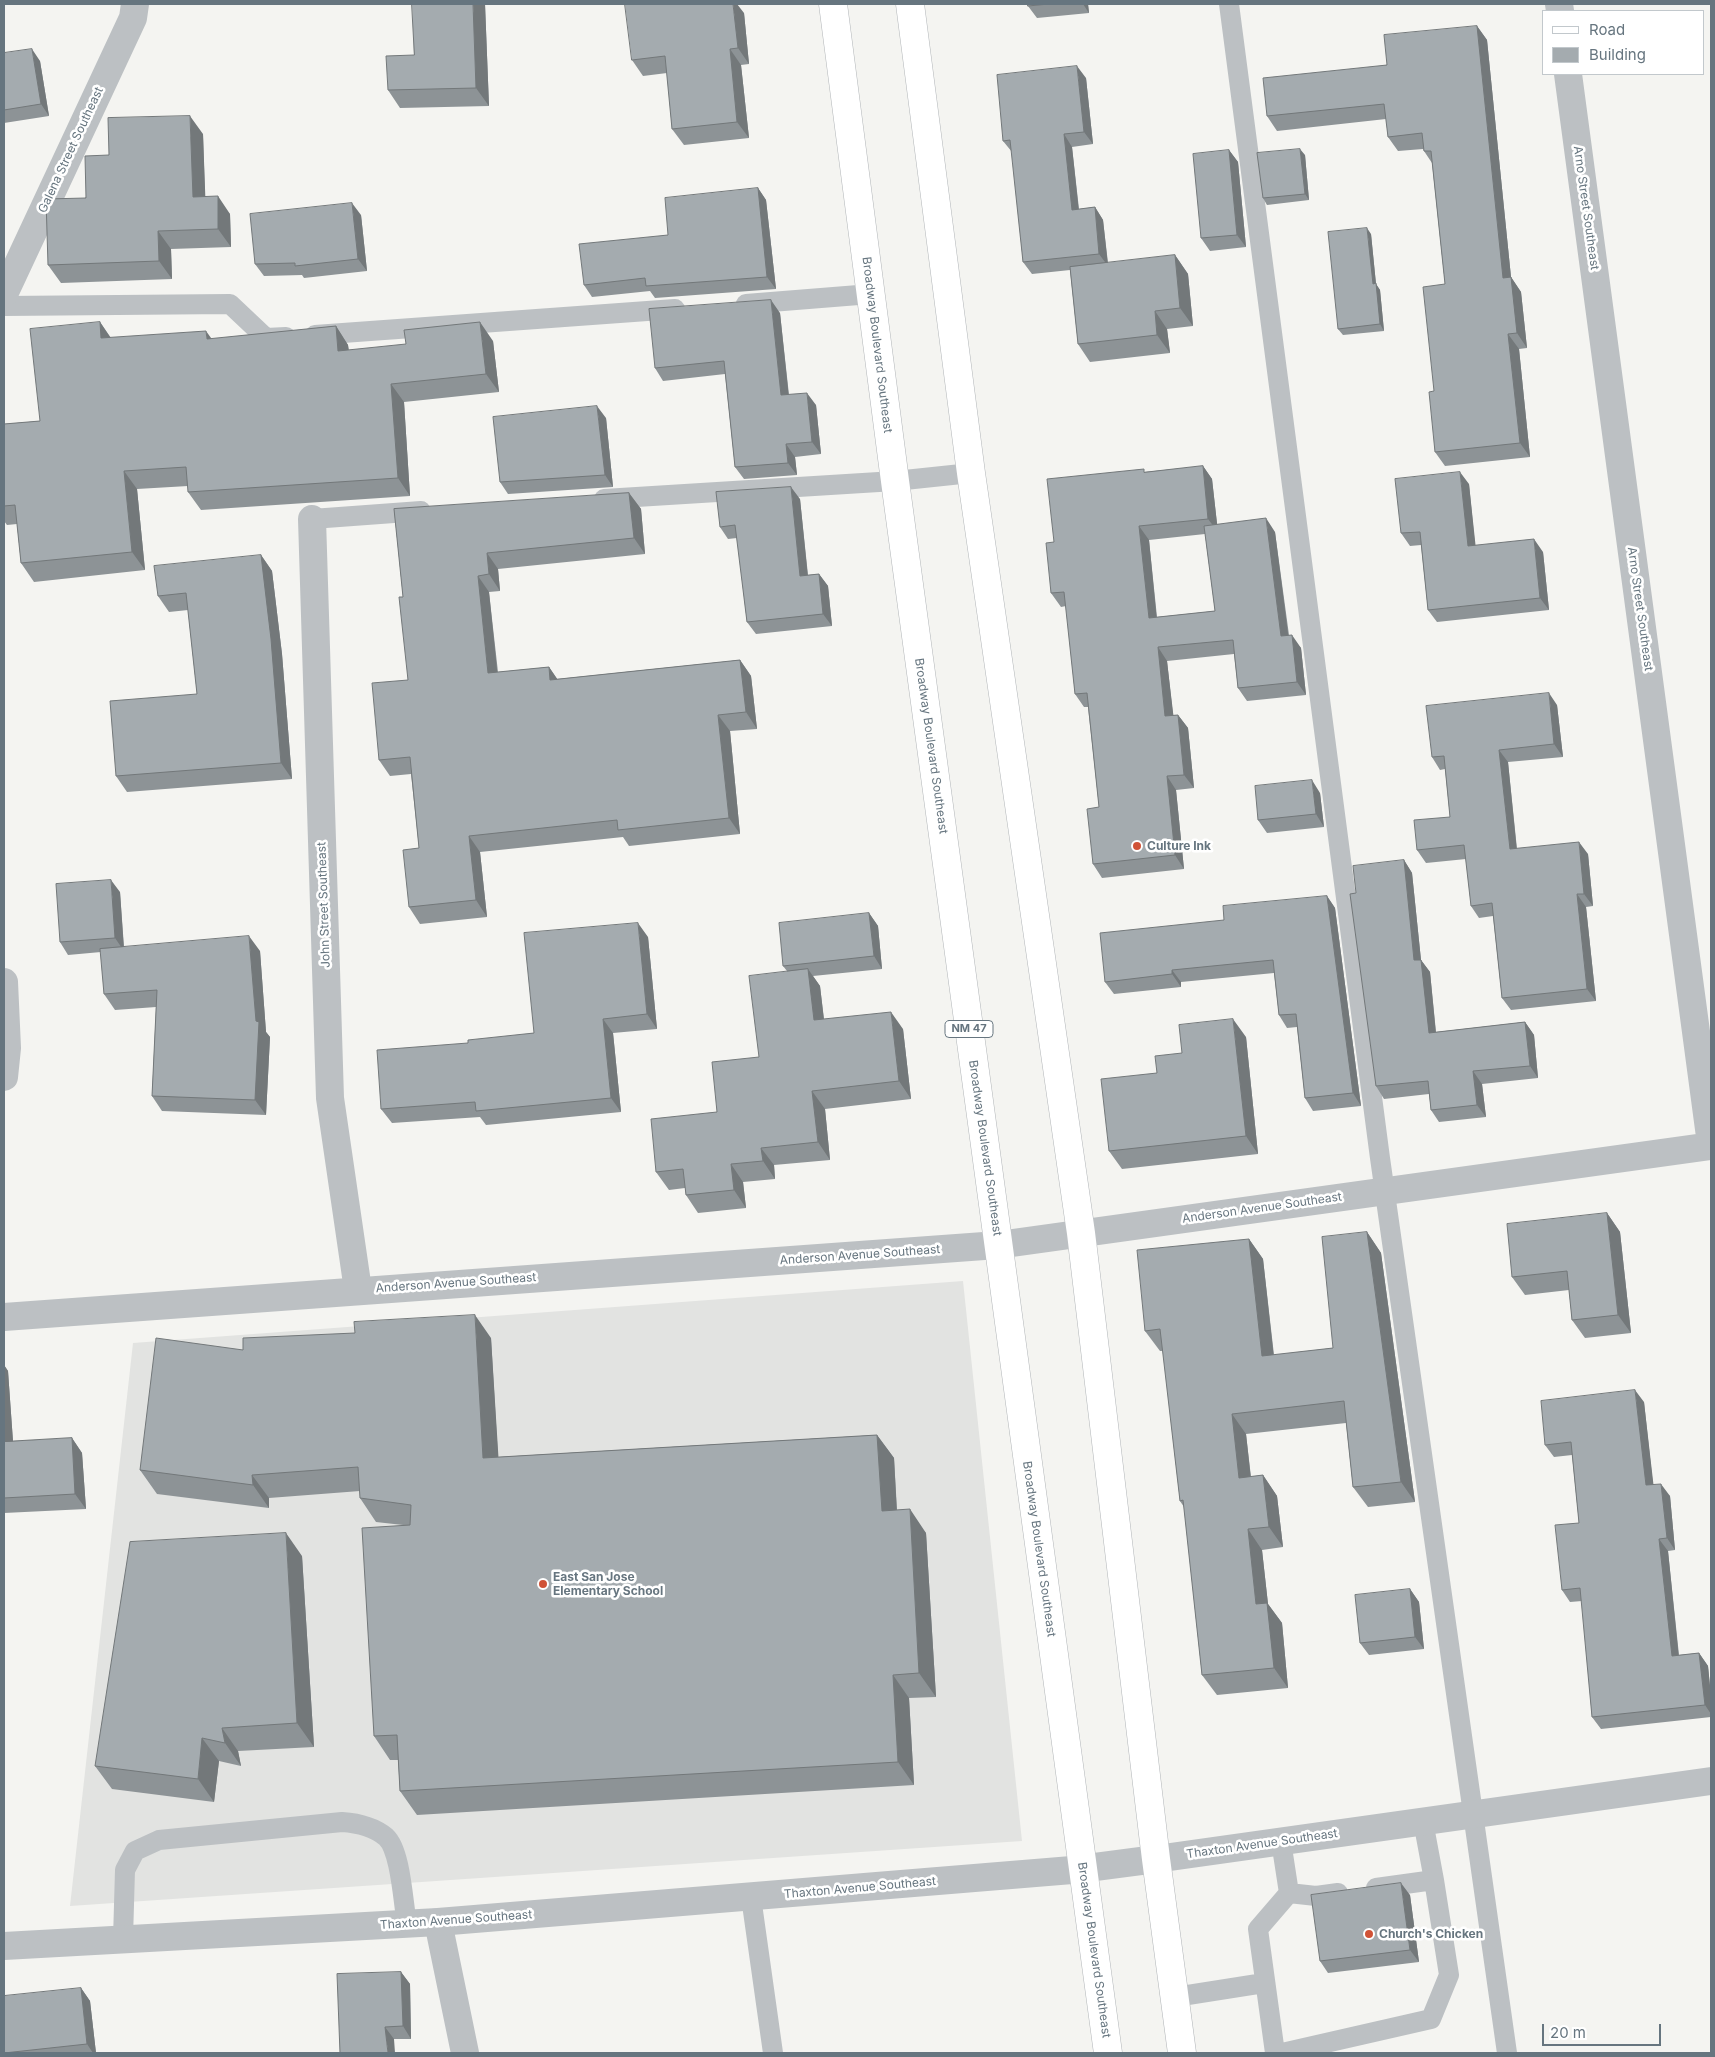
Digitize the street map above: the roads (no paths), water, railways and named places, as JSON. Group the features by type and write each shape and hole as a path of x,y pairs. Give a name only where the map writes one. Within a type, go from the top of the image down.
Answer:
{"main road":[{"name":"Broadway Boulevard Southeast","path":"833,4 895,480 1108,2053"},
{"path":"910,4 971,473 1081,1233 1156,1860 1182,2053"}],"street":[{"name":"Galena Street Southeast","path":"4,294 133,18 135,4"},
{"name":"Arno Street Southeast","path":"1568,75 1711,1145"},
{"name":"John Street Southeast","path":"312,519 330,1098 358,1290"},
{"path":"4,982 7,1048 4,1077"},
{"name":"Anderson Avenue Southeast","path":"4,1316 998,1246 1711,1145"},
{"name":"Thaxton Avenue Southeast","path":"4,1946 438,1922 1083,1869 1711,1781"},
{"path":"438,1922 465,2053"}],"lane":[{"path":"1229,4 1384,1191 1507,2053"},
{"path":"728,305 871,294"},
{"path":"4,306 230,304 266,338 698,307"},
{"path":"581,501 895,480 971,473"},
{"path":"312,519 442,510"},
{"path":"1282,2053 1431,2019 1449,1975 1423,1821"},
{"path":"123,1939 125,1870 135,1851 159,1840 342,1822 360,1824 386,1838 394,1852 407,1924"},
{"path":"1275,2053 1258,1929 1289,1893 1281,1841"},
{"path":"1289,1893 1316,1896 1434,1880"},
{"path":"751,1897 772,2053"},
{"path":"1174,1997 1264,1983"}],"place":[{"name":"Culture Ink","path":"1137,846"},
{"name":"East San Jose Elementary School","path":"543,1584"},
{"name":"Church's Chicken","path":"1369,1934"}]}
